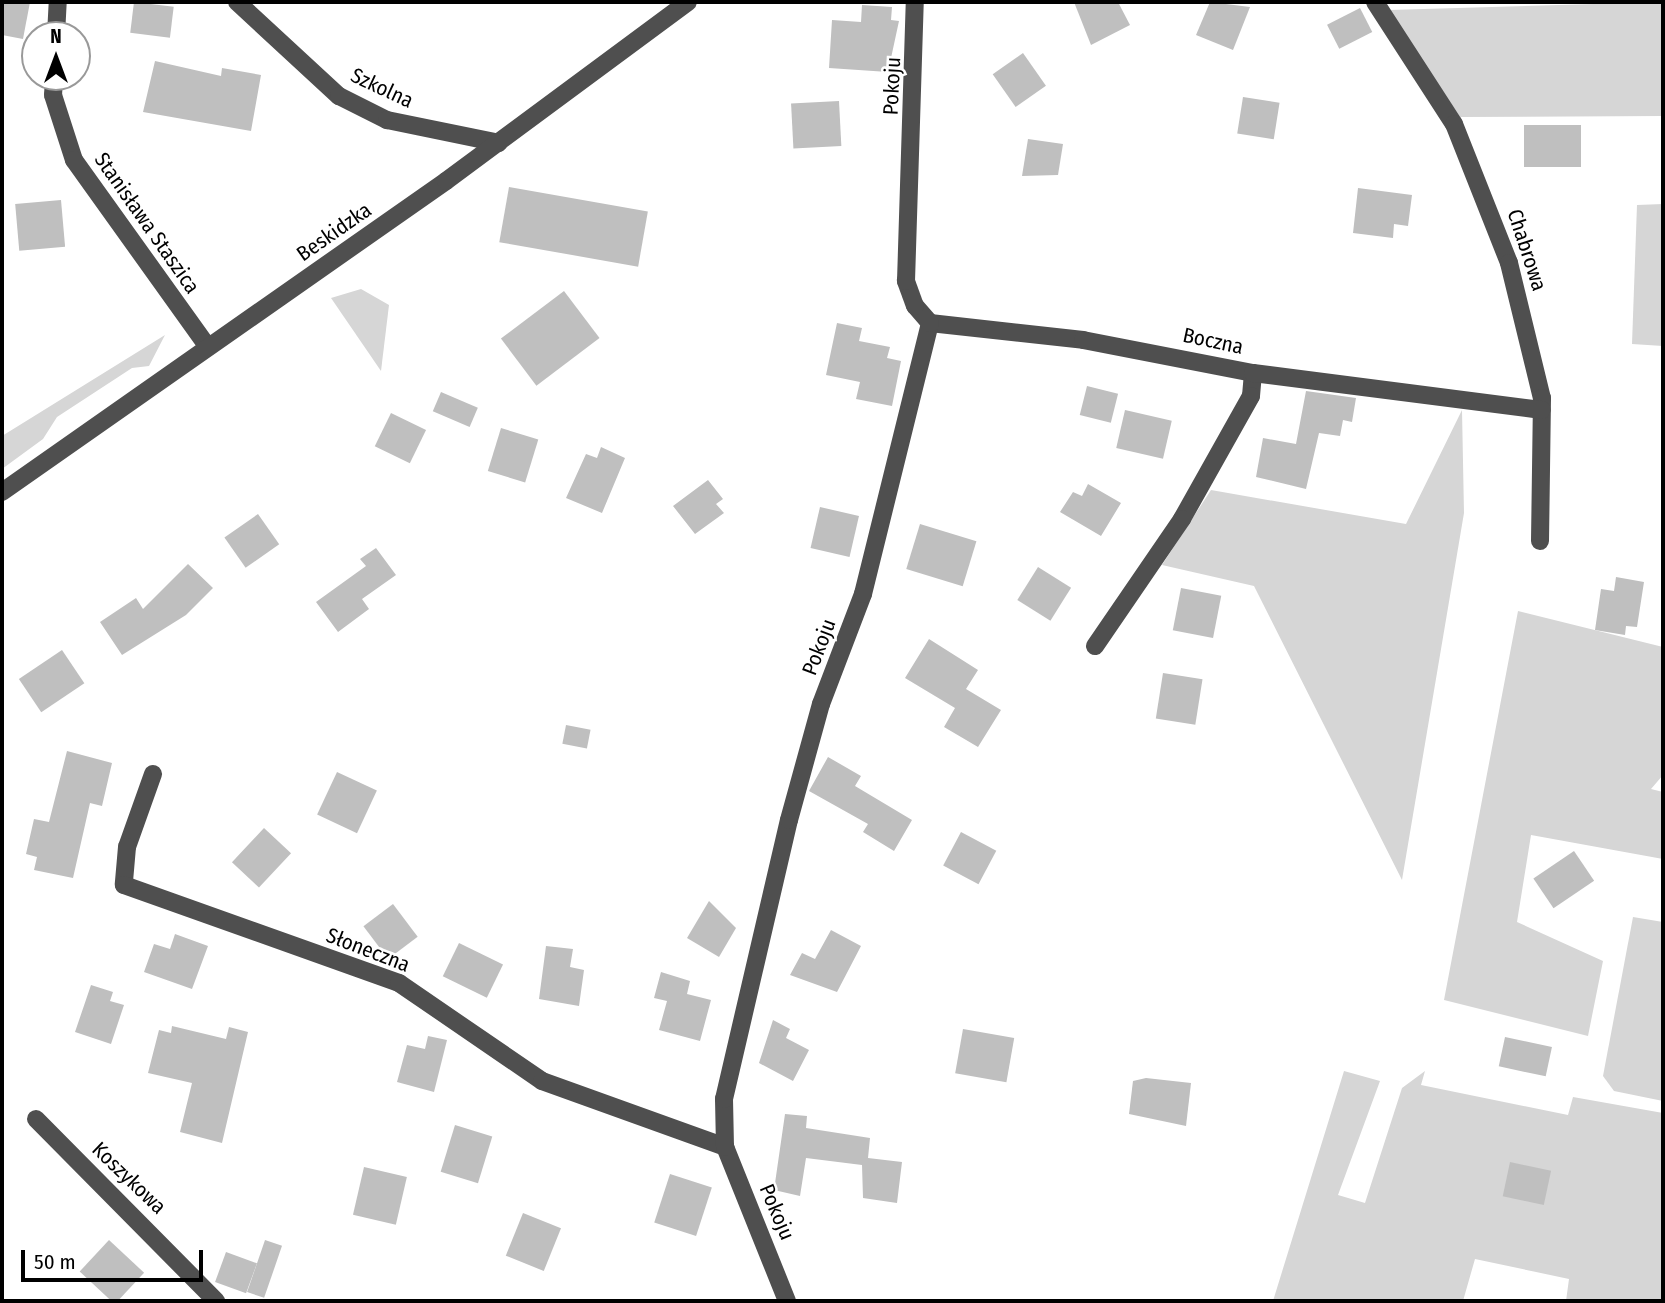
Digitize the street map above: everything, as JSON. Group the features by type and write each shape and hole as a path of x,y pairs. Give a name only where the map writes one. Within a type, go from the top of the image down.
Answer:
{"street":[{"path":"57,21 58,2"},
{"name":"Szkolna","path":"237,2 339,96 387,120 499,143"},
{"name":"Beskidzka","path":"2,492 499,143 688,2"},
{"name":"Pokoju","path":"787,1301 725,1147 724,1099 789,820 821,704 863,594 930,324 915,306 906,281 915,2"},
{"name":"Chabrowa","path":"1375,2 1422,67 1475,172 1521,305 1542,410 1540,541"},
{"name":"Stanisława Staszica","path":"54,91 74,160 208,347"},
{"name":"Boczna","path":"930,324 1083,340 1253,373 1251,396 1182,519 1095,646"},
{"path":"1253,373 1542,410"},
{"name":"Słoneczna","path":"153,774 127,847 124,885 399,983 542,1081 725,1147"},
{"name":"Koszykowa","path":"36,1119 216,1301"}],"shaded area":[{"path":"1663,2 1663,116 1460,117 1389,10"},
{"path":"1663,204 1663,346 1632,344 1637,205"},
{"path":"361,289 389,305 381,371 331,298"},
{"path":"165,335 149,366 132,368 57,417 43,439 2,469 2,436"},
{"path":"1462,410 1464,513 1402,880 1254,586 1162,565 1211,490 1406,524"},
{"path":"1518,611 1663,647 1663,775 1651,789 1663,792 1663,859 1531,835 1517,922 1603,961 1588,1036 1444,1000"},
{"path":"1633,917 1663,922 1663,1101 1614,1091 1603,1076"},
{"path":"1344,1071 1380,1081 1338,1195 1365,1203 1402,1088 1425,1071 1421,1085 1568,1115 1573,1097 1663,1113 1663,1301 1566,1301 1569,1279 1475,1259 1463,1301 1273,1301"}],"building":[{"path":"2,2 30,2 26,21 21,21 21,39 2,35"},
{"path":"134,2 174,7 170,38 130,33"},
{"path":"1074,2 1118,2 1130,25 1091,45"},
{"path":"1210,2 1250,7 1233,50 1196,35"},
{"path":"862,5 892,7 891,20 899,21 888,72 829,68 832,20 861,22"},
{"path":"1360,8 1372,32 1339,49 1327,25"},
{"path":"1023,53 1046,86 1016,107 993,74"},
{"path":"155,61 221,76 222,68 261,75 251,131 143,112"},
{"path":"1243,97 1280,103 1274,139 1237,134"},
{"path":"839,101 841,146 793,148 791,104"},
{"path":"1524,125 1581,125 1581,167 1524,167"},
{"path":"1028,139 1063,144 1058,175 1022,176"},
{"path":"509,187 648,211 638,267 499,242"},
{"path":"1358,188 1412,195 1408,226 1394,224 1393,238 1353,233"},
{"path":"61,200 65,247 19,251 15,204"},
{"path":"564,291 600,338 536,386 501,339"},
{"path":"837,323 862,328 859,341 890,347 887,358 901,361 892,406 856,399 860,382 826,375"},
{"path":"1087,386 1118,394 1111,423 1080,415"},
{"path":"1306,391 1356,398 1352,422 1343,420 1340,436 1319,433 1306,489 1256,477 1263,438 1296,444"},
{"path":"441,392 478,408 470,427 433,411"},
{"path":"1125,410 1172,421 1163,459 1116,448"},
{"path":"391,413 426,430 410,463 375,446"},
{"path":"501,428 538,439 525,482 488,471"},
{"path":"601,447 625,458 602,513 566,498 586,454 597,458"},
{"path":"708,480 723,499 716,504 724,513 695,534 673,506"},
{"path":"1088,484 1121,503 1101,536 1060,512 1073,492 1082,496"},
{"path":"820,507 859,516 850,557 811,548"},
{"path":"258,514 279,544 246,568 224,538"},
{"path":"920,524 976,541 963,586 906,569"},
{"path":"376,548 396,575 362,599 369,609 338,632 316,602 366,566 360,559"},
{"path":"188,564 213,588 186,615 122,655 100,622 136,598 143,609"},
{"path":"1038,567 1071,588 1050,621 1017,600"},
{"path":"1616,577 1644,582 1637,627 1626,626 1625,635 1595,630 1601,589 1614,591"},
{"path":"1181,588 1221,596 1213,638 1173,630"},
{"path":"929,639 978,670 966,689 1001,710 978,747 944,727 955,708 905,678"},
{"path":"62,650 84,683 41,712 19,679"},
{"path":"1163,673 1203,679 1195,725 1156,718"},
{"path":"566,725 591,730 587,748 562,744"},
{"path":"67,751 112,763 102,806 90,803 73,878 34,870 37,857 26,854 34,819 49,822"},
{"path":"828,757 861,776 855,786 912,820 894,851 863,832 868,824 809,791"},
{"path":"337,772 377,791 357,833 317,815"},
{"path":"264,828 291,853 259,888 232,862"},
{"path":"961,832 996,851 978,884 943,866"},
{"path":"1574,851 1594,881 1554,908 1533,878"},
{"path":"709,901 736,928 719,957 687,938"},
{"path":"393,904 418,937 388,959 363,926"},
{"path":"831,930 861,946 837,992 790,975 802,953 815,959"},
{"path":"175,934 208,946 192,989 144,972 154,944 170,949"},
{"path":"459,943 503,964 487,998 443,976"},
{"path":"546,946 573,949 570,967 584,970 579,1006 539,999"},
{"path":"661,972 690,981 687,994 711,1000 700,1041 659,1030 667,1001 654,998"},
{"path":"91,985 113,992 110,1001 124,1005 111,1044 75,1032"},
{"path":"773,1020 790,1029 786,1038 809,1050 793,1081 759,1063"},
{"path":"172,1026 226,1039 229,1027 248,1032 222,1143 180,1132 192,1083 148,1073 159,1030 171,1033"},
{"path":"963,1029 1014,1038 1006,1082 955,1073"},
{"path":"428,1036 447,1040 434,1092 397,1082 407,1045 425,1049"},
{"path":"1505,1037 1552,1047 1546,1076 1499,1066"},
{"path":"1146,1078 1191,1083 1186,1126 1129,1114 1133,1081"},
{"path":"785,1114 807,1116 806,1128 870,1138 868,1158 902,1162 897,1203 863,1198 862,1165 806,1158 800,1196 774,1190"},
{"path":"455,1125 492,1136 478,1183 441,1172"},
{"path":"1510,1162 1551,1171 1544,1205 1503,1196"},
{"path":"364,1167 407,1177 396,1225 353,1215"},
{"path":"670,1174 712,1188 696,1236 654,1223"},
{"path":"523,1213 561,1228 544,1271 506,1256"},
{"path":"109,1240 144,1273 118,1301 111,1301 80,1271"},
{"path":"265,1240 282,1246 264,1298 247,1292"},
{"path":"226,1252 257,1263 246,1293 215,1282"}]}
